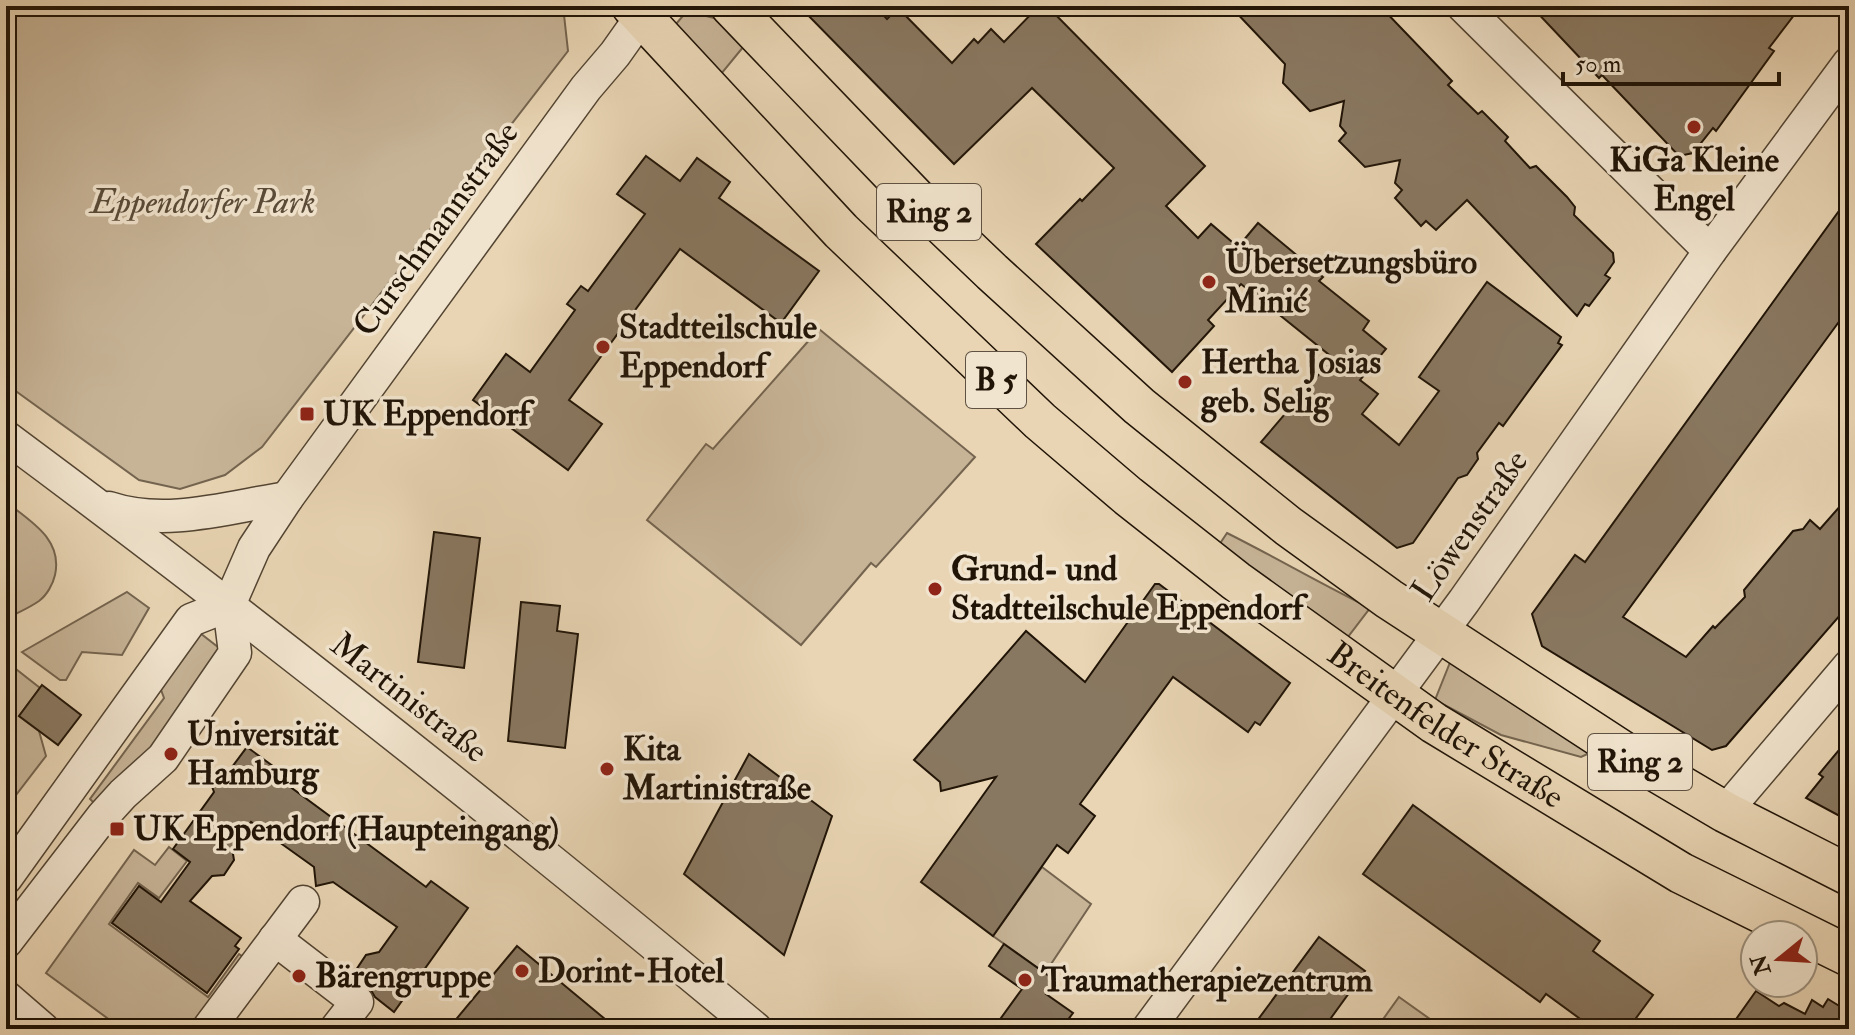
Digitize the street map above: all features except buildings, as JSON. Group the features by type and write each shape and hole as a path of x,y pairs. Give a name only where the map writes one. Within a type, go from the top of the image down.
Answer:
{"main road":[{"name":"Ring 2","path":"731,6 923,206 1139,406 1288,526 1389,599 1625,753 1725,812 1849,875"},
{"name":"Breitenfelder Straße","path":"641,10 841,231 1040,421 1128,496 1236,581 1434,723 1681,873 1849,956"}],"street":[{"path":"1463,6 1710,251"},
{"name":"Curschmannstraße","path":"229,605 254,548 287,498 641,10"},
{"name":"Löwenstraße","path":"1148,1029 1441,632 1710,251 1849,63"},
{"name":"Martinistraße","path":"6,437 229,605 563,868 756,1029"},
{"path":"93,503 127,514 161,518 287,498"},
{"path":"6,878 191,620 229,605 235,653 163,758 103,816 6,942"},
{"path":"1725,812 1849,666"},
{"path":"208,1029 303,902"},
{"path":"275,939 357,1002 336,1029"},
{"path":"6,997 45,1026"}],"green space":[{"name":"Eppendorfer Park","path":"6,6 563,6 568,51 262,447 225,475 180,489 139,480 6,384"},
{"path":"687,11 714,18 744,46 717,79 676,24"},
{"path":"819,329 975,457 876,567 871,563 801,645 647,520 706,444 713,449"},
{"path":"6,502 42,532 54,551 56,562 54,578 45,596 6,619"},
{"path":"1227,533 1370,608 1344,642 1217,548"},
{"path":"127,592 149,608 122,655 82,652 66,680 60,680 22,652"},
{"path":"200,633 223,651 148,754 95,804 90,799 164,698 160,687"},
{"path":"1451,660 1592,752 1581,757 1501,735 1435,700"},
{"path":"7,662 40,688 19,716 39,731 46,756 6,808"},
{"path":"169,847 187,861 159,898 138,883 109,924 208,997 239,954 248,960 197,1029 122,1029 46,973 134,850 155,865"},
{"path":"1042,867 1091,904 1045,973 993,936"},
{"path":"1399,997 1444,1029 1376,1029"}],"place":[{"name":"KiGa Kleine Engel","path":"1694,127"},
{"name":"Übersetzungsbüro Minić","path":"1209,282"},
{"name":"Stadtteilschule Eppendorf","path":"603,347"},
{"name":"Hertha Josias geb. Selig","path":"1185,382"},
{"name":"UK Eppendorf","path":"307,414"},
{"name":"Grund- und Stadtteilschule Eppendorf","path":"935,589"},
{"name":"Universität Hamburg","path":"171,754"},
{"name":"Kita Martinistraße","path":"607,769"},
{"name":"UK Eppendorf (Haupteingang)","path":"117,829"},
{"name":"Dorint-Hotel","path":"522,971"},
{"name":"Bärengruppe","path":"299,976"},
{"name":"Traumatherapiezentrum","path":"1025,980"}]}
